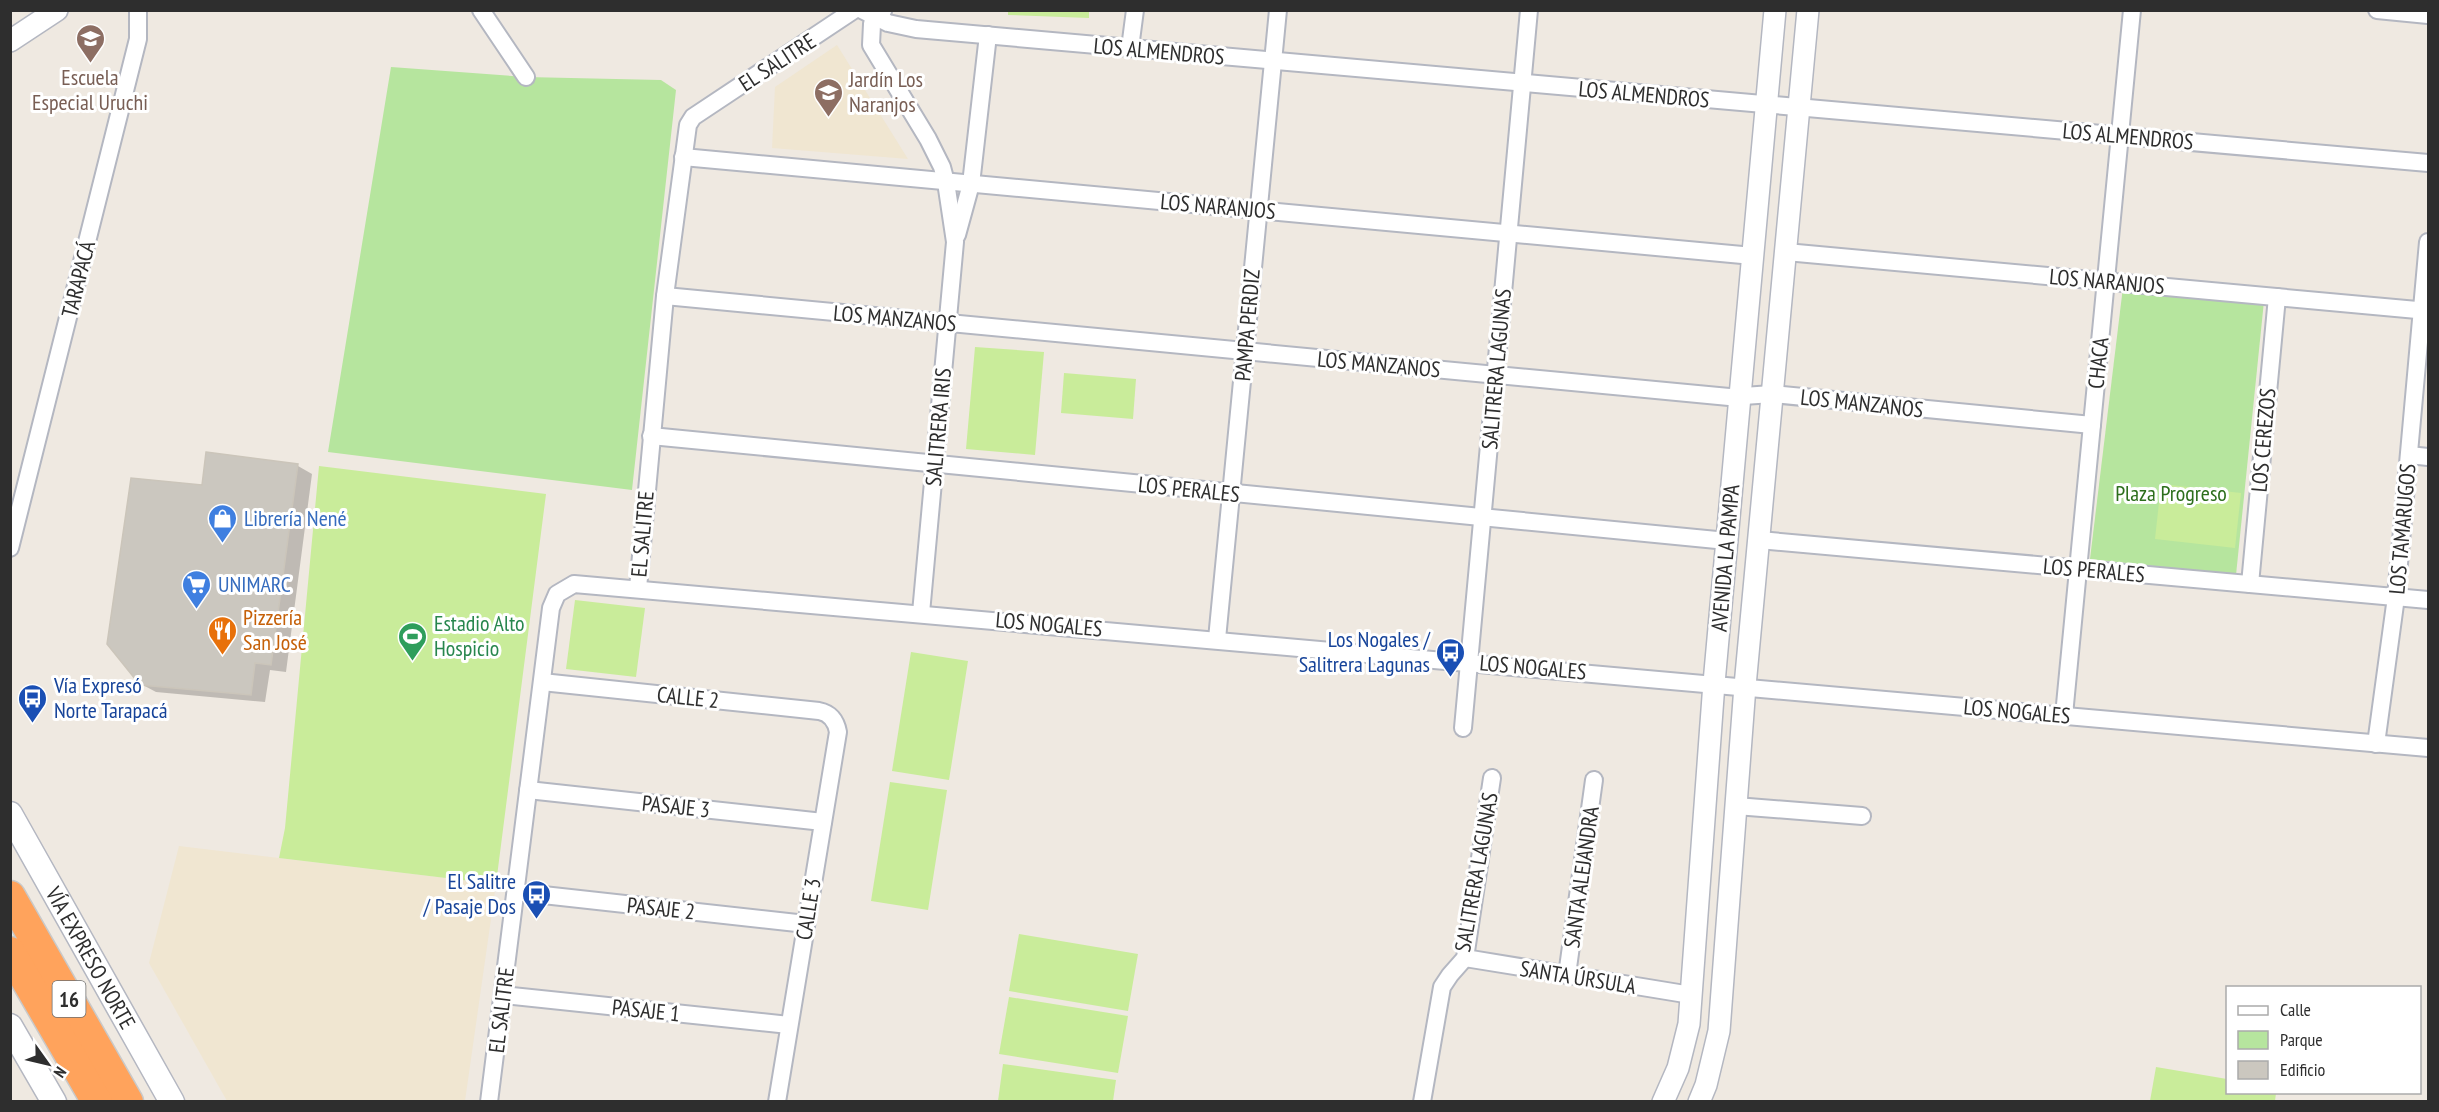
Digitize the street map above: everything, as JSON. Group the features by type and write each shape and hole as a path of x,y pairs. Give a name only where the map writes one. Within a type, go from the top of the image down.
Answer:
{"highway":[{"name":"16","path":"10,896 128,1101"},
{"name":"16","path":"10,952 97,1101"}],"main road":[{"name":"VÍA EXPRESO NORTE","path":"10,814 172,1101"},
{"path":"10,1026 54,1101"}],"street":[{"path":"10,41 57,10"},
{"name":"TARAPACÁ","path":"10,548 138,39 138,10"},
{"path":"481,10 526,77"},
{"name":"EL SALITRE","path":"491,1101 502,995 551,608 557,594 568,586 581,583 638,588 665,296 688,125 693,117 854,10"},
{"path":"1130,48 1135,10"},
{"name":"PAMPA PERDIZ","path":"1216,639 1278,10"},
{"name":"SALITRERA LAGUNAS","path":"1463,728 1528,10"},
{"name":"AVENIDA LA PAMPA","path":"1663,1101 1678,1068 1689,1024 1714,683 1775,10"},
{"name":"AVENIDA LA PAMPA","path":"1699,1101 1706,1085 1719,1031 1745,686 1808,10"},
{"name":"CHACA","path":"2064,715 2133,10"},
{"path":"2377,10 2428,15"},
{"name":"LOS ALMENDROS","path":"874,13 916,29 2428,163"},
{"name":"SALITRERA IRIS","path":"874,13 870,31 874,52 928,139 946,182 955,242"},
{"name":"SALITRERA IRIS","path":"921,613 955,242 971,184 988,35"},
{"name":"LOS NARANJOS","path":"683,157 1753,256"},
{"name":"LOS TAMARUGOS","path":"2376,744 2396,597 2425,311 2428,242"},
{"name":"LOS NARANJOS","path":"1785,252 2425,311"},
{"name":"LOS MANZANOS","path":"665,296 1740,398 1772,394 2092,425"},
{"name":"LOS CEREZOS","path":"2250,584 2277,297"},
{"name":"LOS PERALES","path":"651,436 1727,541"},
{"path":"2409,455 2428,457"},
{"name":"LOS PERALES","path":"1759,540 2428,600"},
{"name":"LOS NOGALES","path":"638,588 2428,748"},
{"name":"CALLE 2","path":"542,682 819,711 832,718"},
{"name":"CALLE 3","path":"777,1101 838,732 832,718"},
{"name":"SALITRERA LAGUNAS","path":"1422,1101 1442,987 1464,958 1492,778"},
{"name":"SANTA ALEJANDRA","path":"1568,975 1594,780"},
{"name":"PASAJE 3","path":"528,789 823,822"},
{"path":"1736,806 1862,816"},
{"name":"PASAJE 2","path":"516,892 806,924"},
{"name":"SANTA ÚRSULA","path":"1464,958 1691,995"},
{"name":"PASAJE 1","path":"502,995 789,1025"}],"shaded area":[{"name":"Jardín Los Naranjos","path":"837,45 908,159 772,148 775,87"},
{"path":"179,846 496,884 465,1101 227,1101 149,963"}],"green space":[{"path":"1008,11 1089,11 1089,18 1008,15"},
{"path":"391,67 526,77 661,80 676,90 632,490 328,452"},
{"name":"Plaza Progreso","path":"2123,287 2264,301 2236,575 2090,559"},
{"path":"975,347 1044,352 1035,455 966,449"},
{"path":"1064,373 1136,379 1133,419 1061,413"},
{"name":"Estadio Alto Hospicio","path":"319,466 546,494 496,884 279,858 285,828"},
{"path":"2161,484 2241,493 2235,548 2155,539"},
{"path":"575,600 645,608 636,677 566,669"},
{"path":"911,652 968,661 949,780 892,771"},
{"path":"890,782 947,790 928,910 871,901"},
{"path":"1019,934 1138,954 1128,1011 1009,991"},
{"path":"1009,997 1128,1016 1118,1073 999,1054"},
{"path":"1003,1064 1116,1080 1113,1101 998,1101"},
{"path":"2156,1067 2226,1079 2226,1094 2276,1094 2275,1101 2150,1101"}],"building":[{"path":"206,452 298,464 271,665 255,663 251,695 140,685 107,644 131,478 202,485"}],"place":[{"name":"Escuela Especial Uruchi","path":"90,64"},
{"name":"Jardín Los Naranjos","path":"828,118"},
{"name":"Librería Nené","path":"223,544"},
{"name":"UNIMARC","path":"197,610"},
{"name":"Pizzería San José","path":"222,656"},
{"name":"Estadio Alto Hospicio","path":"413,662"},
{"name":"Los Nogales / Salitrera Lagunas","path":"1451,678"},
{"name":"Vía Expresó Norte Tarapacá","path":"33,724"},
{"name":"El Salitre / Pasaje Dos","path":"537,920"}]}
